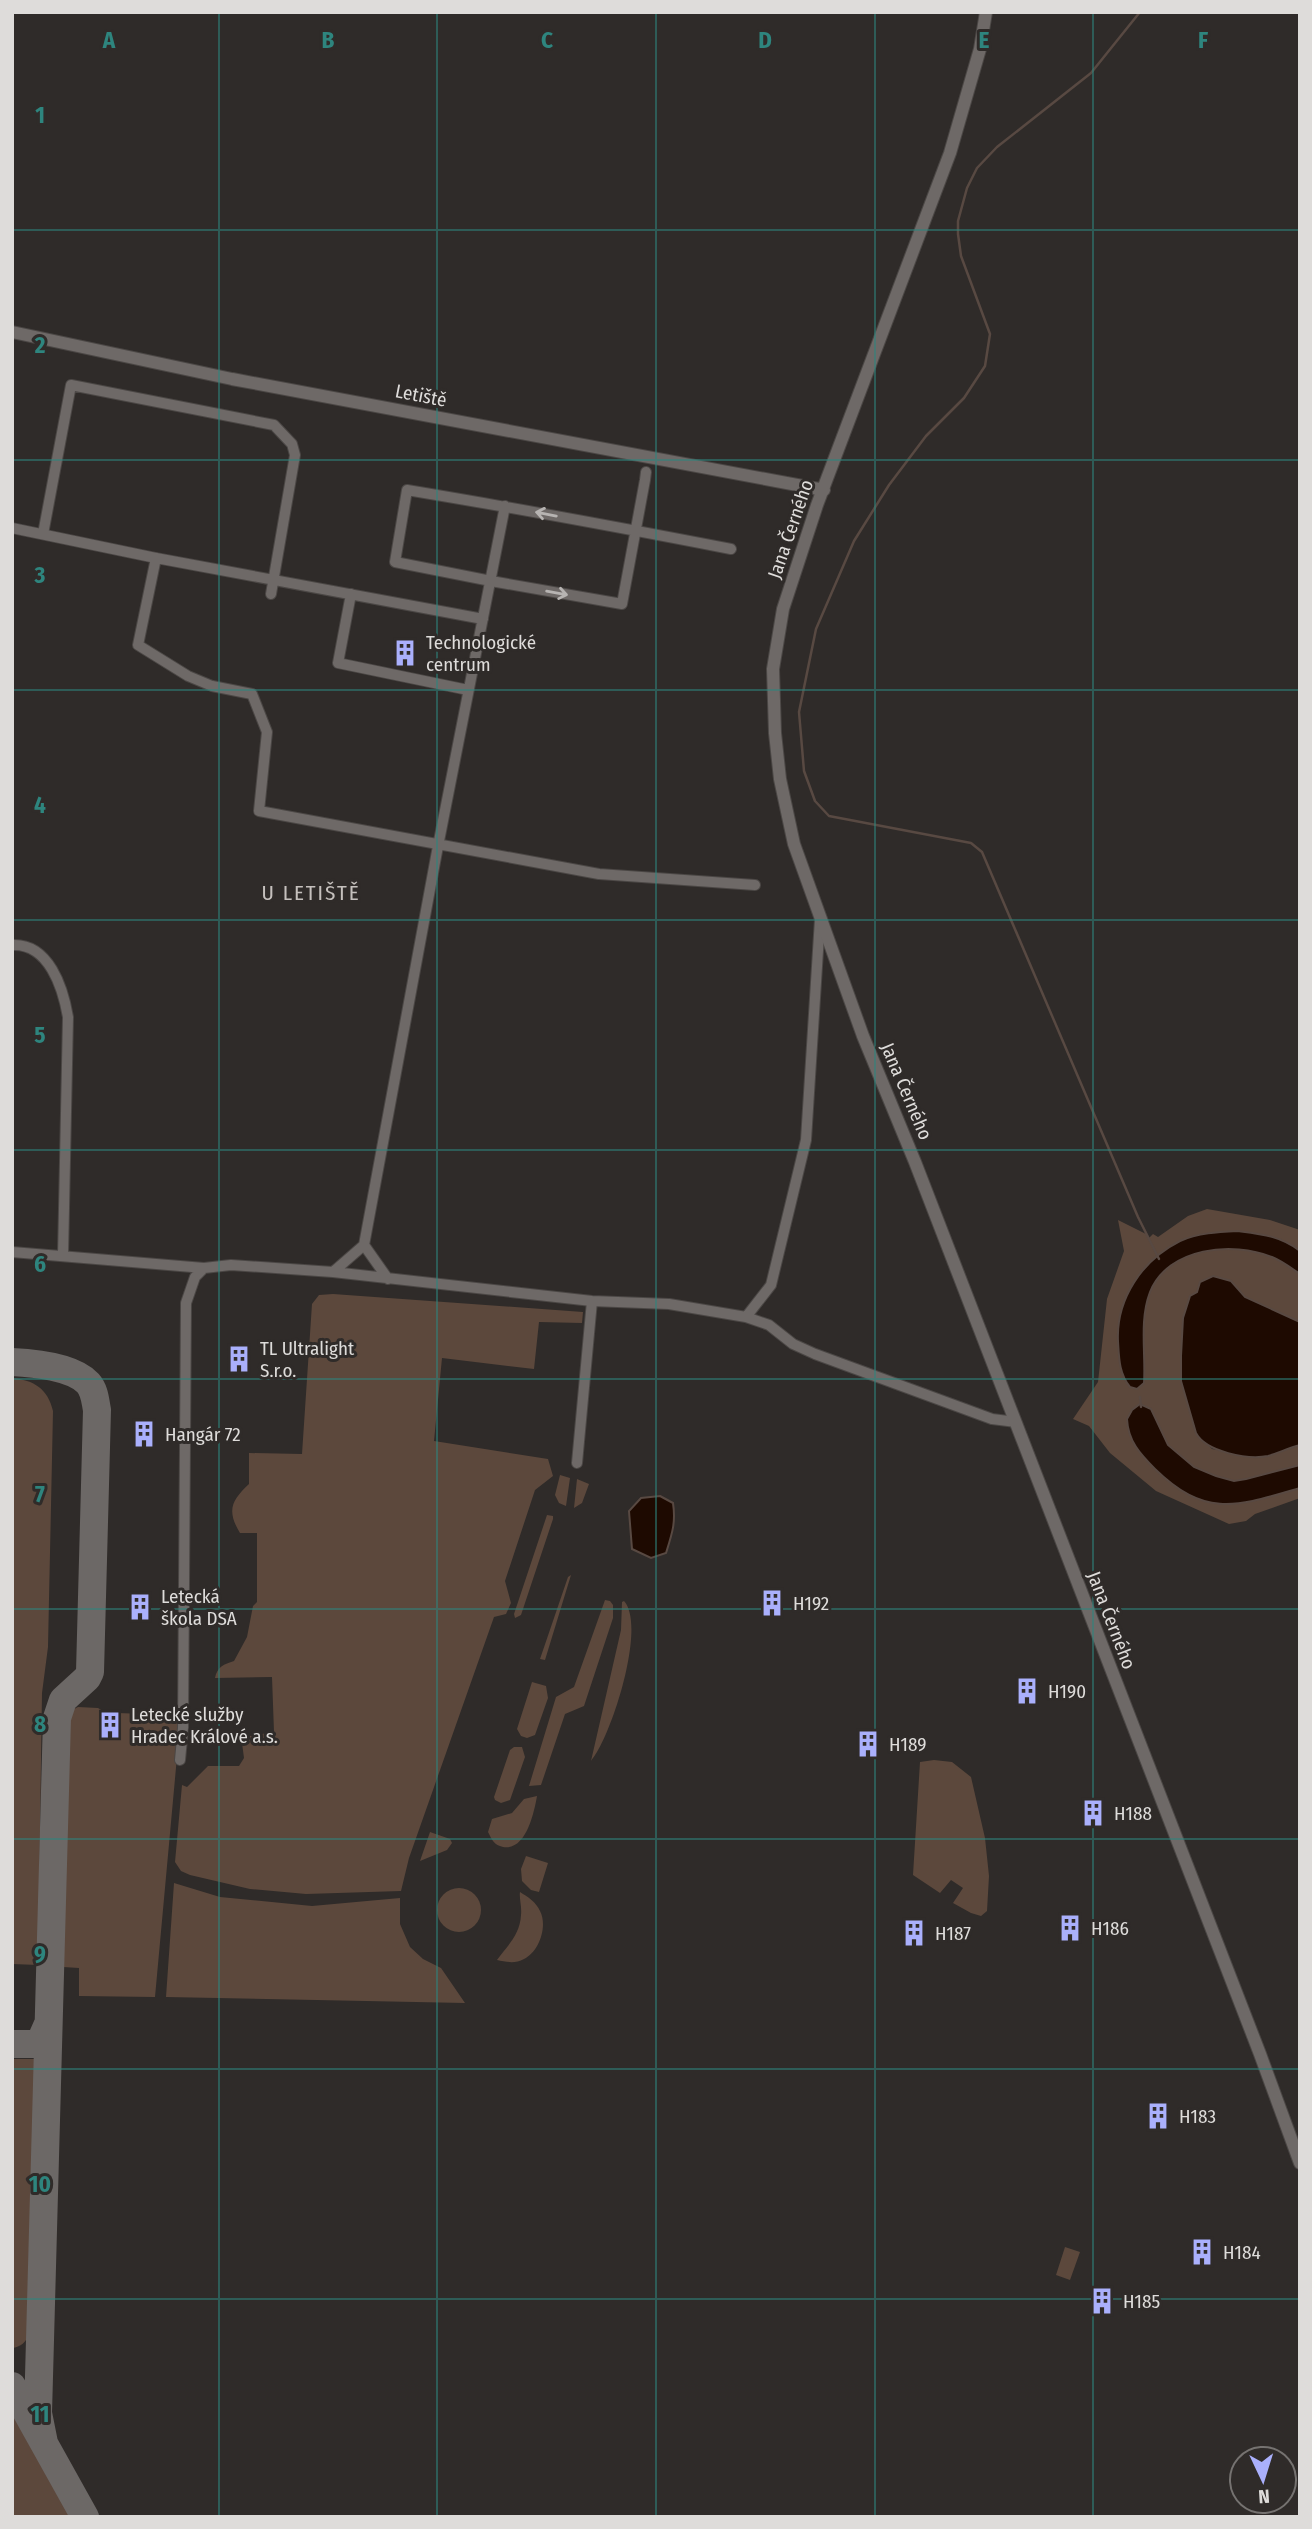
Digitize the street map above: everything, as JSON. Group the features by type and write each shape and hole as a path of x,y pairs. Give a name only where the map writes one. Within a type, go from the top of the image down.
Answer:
{"street":[{"name":"Jana Černého","path":"986,12 980,50 950,153 824,490 783,609 773,669 780,779 794,844 863,1036 1016,1422 1300,2163"},
{"name":"Letiště","path":"12,332 232,379 824,490"},
{"path":"43,534 71,385 274,425 292,444 295,455 271,594"},
{"path":"646,472 635,531 622,604 491,582 395,562 407,490 505,506 635,531 732,548"},
{"path":"333,1272 364,1245 505,506"},
{"path":"12,528 156,558 483,619"},
{"path":"156,558 138,645 188,676 212,686 252,694 267,732 259,811 598,874 755,885"},
{"path":"351,594 338,663 468,690"},
{"path":"746,1317 771,1285 806,1140 820,919"},
{"path":"12,944 19,944 37,953 51,966 63,990 68,1017 63,1256"},
{"path":"364,1245 387,1279"},
{"path":"12,1252 204,1268 231,1265 333,1272 592,1301 669,1304 746,1317 769,1325 793,1345 815,1354 992,1419 1016,1422"},
{"path":"180,1760 183,1728 186,1525 186,1303 195,1277 204,1268"},
{"path":"577,1463 592,1301"}],"shaded area":[{"path":"1207,1209 1270,1220 1300,1230 1300,1322 1245,1297 1231,1281 1190,1296 1183,1318 1181,1381 1196,1433 1212,1449 1255,1457 1267,1456 1300,1445 1300,1498 1255,1514 1246,1521 1229,1524 1156,1491 1110,1453 1089,1426 1073,1419 1098,1382 1107,1299 1124,1251 1118,1220 1149,1238 1153,1234 1158,1237 1188,1216"},
{"path":"1238,1231 1270,1237 1293,1246 1300,1251 1300,1274 1272,1257 1239,1249 1203,1252 1171,1265 1159,1277 1147,1303 1144,1326 1144,1383 1137,1389 1130,1387 1120,1366 1118,1341 1122,1310 1134,1282 1154,1259 1180,1241 1216,1232"},
{"path":"1213,1276 1231,1281 1245,1297 1300,1322 1300,1445 1268,1456 1250,1457 1218,1450 1201,1440 1196,1433 1181,1381 1183,1318 1190,1296 1197,1292 1200,1282"},
{"path":"319,1295 583,1312 582,1323 539,1322 534,1369 442,1358 434,1441 548,1459 553,1476 535,1490 505,1581 511,1603 506,1614 494,1617 409,1858 401,1891 306,1894 250,1889 190,1875 181,1871 175,1862 182,1785 187,1787 208,1766 239,1766 244,1758 242,1743 250,1736 274,1732 272,1677 215,1678 222,1666 234,1661 247,1637 253,1606 257,1602 257,1533 240,1533 232,1512 238,1495 249,1484 249,1453 302,1454 312,1304"},
{"path":"12,1378 27,1381 44,1391 53,1411 48,1647 42,1693 38,1965 12,1964"},
{"path":"1140,1404 1151,1409 1168,1445 1194,1467 1234,1481 1300,1465 1300,1488 1240,1503 1207,1502 1190,1496 1155,1469 1132,1441 1127,1419 1132,1410"},
{"path":"560,1475 570,1478 566,1506 559,1503 555,1495"},
{"path":"577,1479 589,1484 582,1503 574,1508"},
{"path":"660,1496 673,1503 673,1528 666,1553 651,1558 632,1549 629,1511 641,1498"},
{"path":"547,1515 553,1516 553,1519 521,1615 515,1618 514,1614"},
{"path":"571,1575 545,1660 540,1659 568,1577"},
{"path":"605,1600 613,1605 613,1618 584,1706 565,1714 541,1785 529,1786 556,1697 574,1687"},
{"path":"624,1601 630,1614 631,1633 624,1682 608,1730 591,1761 621,1630"},
{"path":"532,1682 546,1686 548,1698 535,1735 527,1738 521,1736 517,1729"},
{"path":"78,1707 98,1708 111,1716 117,1716 117,1713 175,1715 180,1724 155,1997 79,1996 79,1968 63,1967 67,1720 70,1711"},
{"path":"522,1747 525,1757 510,1800 501,1803 494,1797 510,1750"},
{"path":"920,1762 952,1762 971,1777 985,1838 989,1876 987,1911 981,1916 953,1903 963,1888 951,1880 940,1893 913,1875"},
{"path":"537,1796 528,1829 518,1843 503,1847 495,1843 488,1832 492,1819 512,1813 524,1799"},
{"path":"430,1832 450,1839 452,1843 447,1850 420,1861"},
{"path":"526,1856 548,1863 539,1892 531,1890 522,1881 521,1869"},
{"path":"174,1883 220,1897 312,1906 400,1898 400,1924 410,1947 423,1959 441,1968 465,2003 166,1997"},
{"path":"459,1888 475,1894 481,1910 475,1926 459,1932 443,1926 437,1910 443,1894"},
{"path":"520,1892 534,1902 540,1911 543,1924 541,1938 534,1951 524,1959 514,1962 497,1960 518,1928 521,1912"},
{"path":"12,2059 36,2059 29,2334 23,2344 12,2348"},
{"path":"1065,2247 1080,2252 1070,2280 1056,2275"},
{"path":"12,2412 71,2517 12,2517"}],"waterway":[{"path":"1140,12 1091,73 997,147 977,168 967,188 958,221 958,234 961,256 990,334 985,366 964,398 926,436 889,485 854,541 816,629 799,712 804,771 815,801 829,816 971,843 982,852 1138,1217 1159,1259"},
{"path":"1140,1397 1141,1407"}],"taxiway":[{"path":"12,1362 31,1363 73,1373 92,1389 97,1410 90,1672 63,1700 57,1718 38,2413 44,2443"},
{"path":"12,2044 40,2042 48,2024"},
{"path":"12,2386 85,2517"}],"place":[{"name":"Technologické centrum","path":"405,653"},
{"name":"TL Ultralight S.r.o.","path":"239,1359"},
{"name":"Hangár 72","path":"144,1434"},
{"name":"H192","path":"772,1603"},
{"name":"Letecká škola DSA","path":"140,1607"},
{"name":"H190","path":"1027,1691"},
{"name":"Letecké služby Hradec Králové a.s.","path":"110,1725"},
{"name":"H189","path":"868,1744"},
{"name":"H188","path":"1093,1813"},
{"name":"H186","path":"1070,1928"},
{"name":"H187","path":"914,1933"},
{"name":"H183","path":"1158,2116"},
{"name":"H184","path":"1202,2252"},
{"name":"H185","path":"1102,2301"}],"district":[{"name":"U LETIŠTĚ","path":"311,893"}]}
